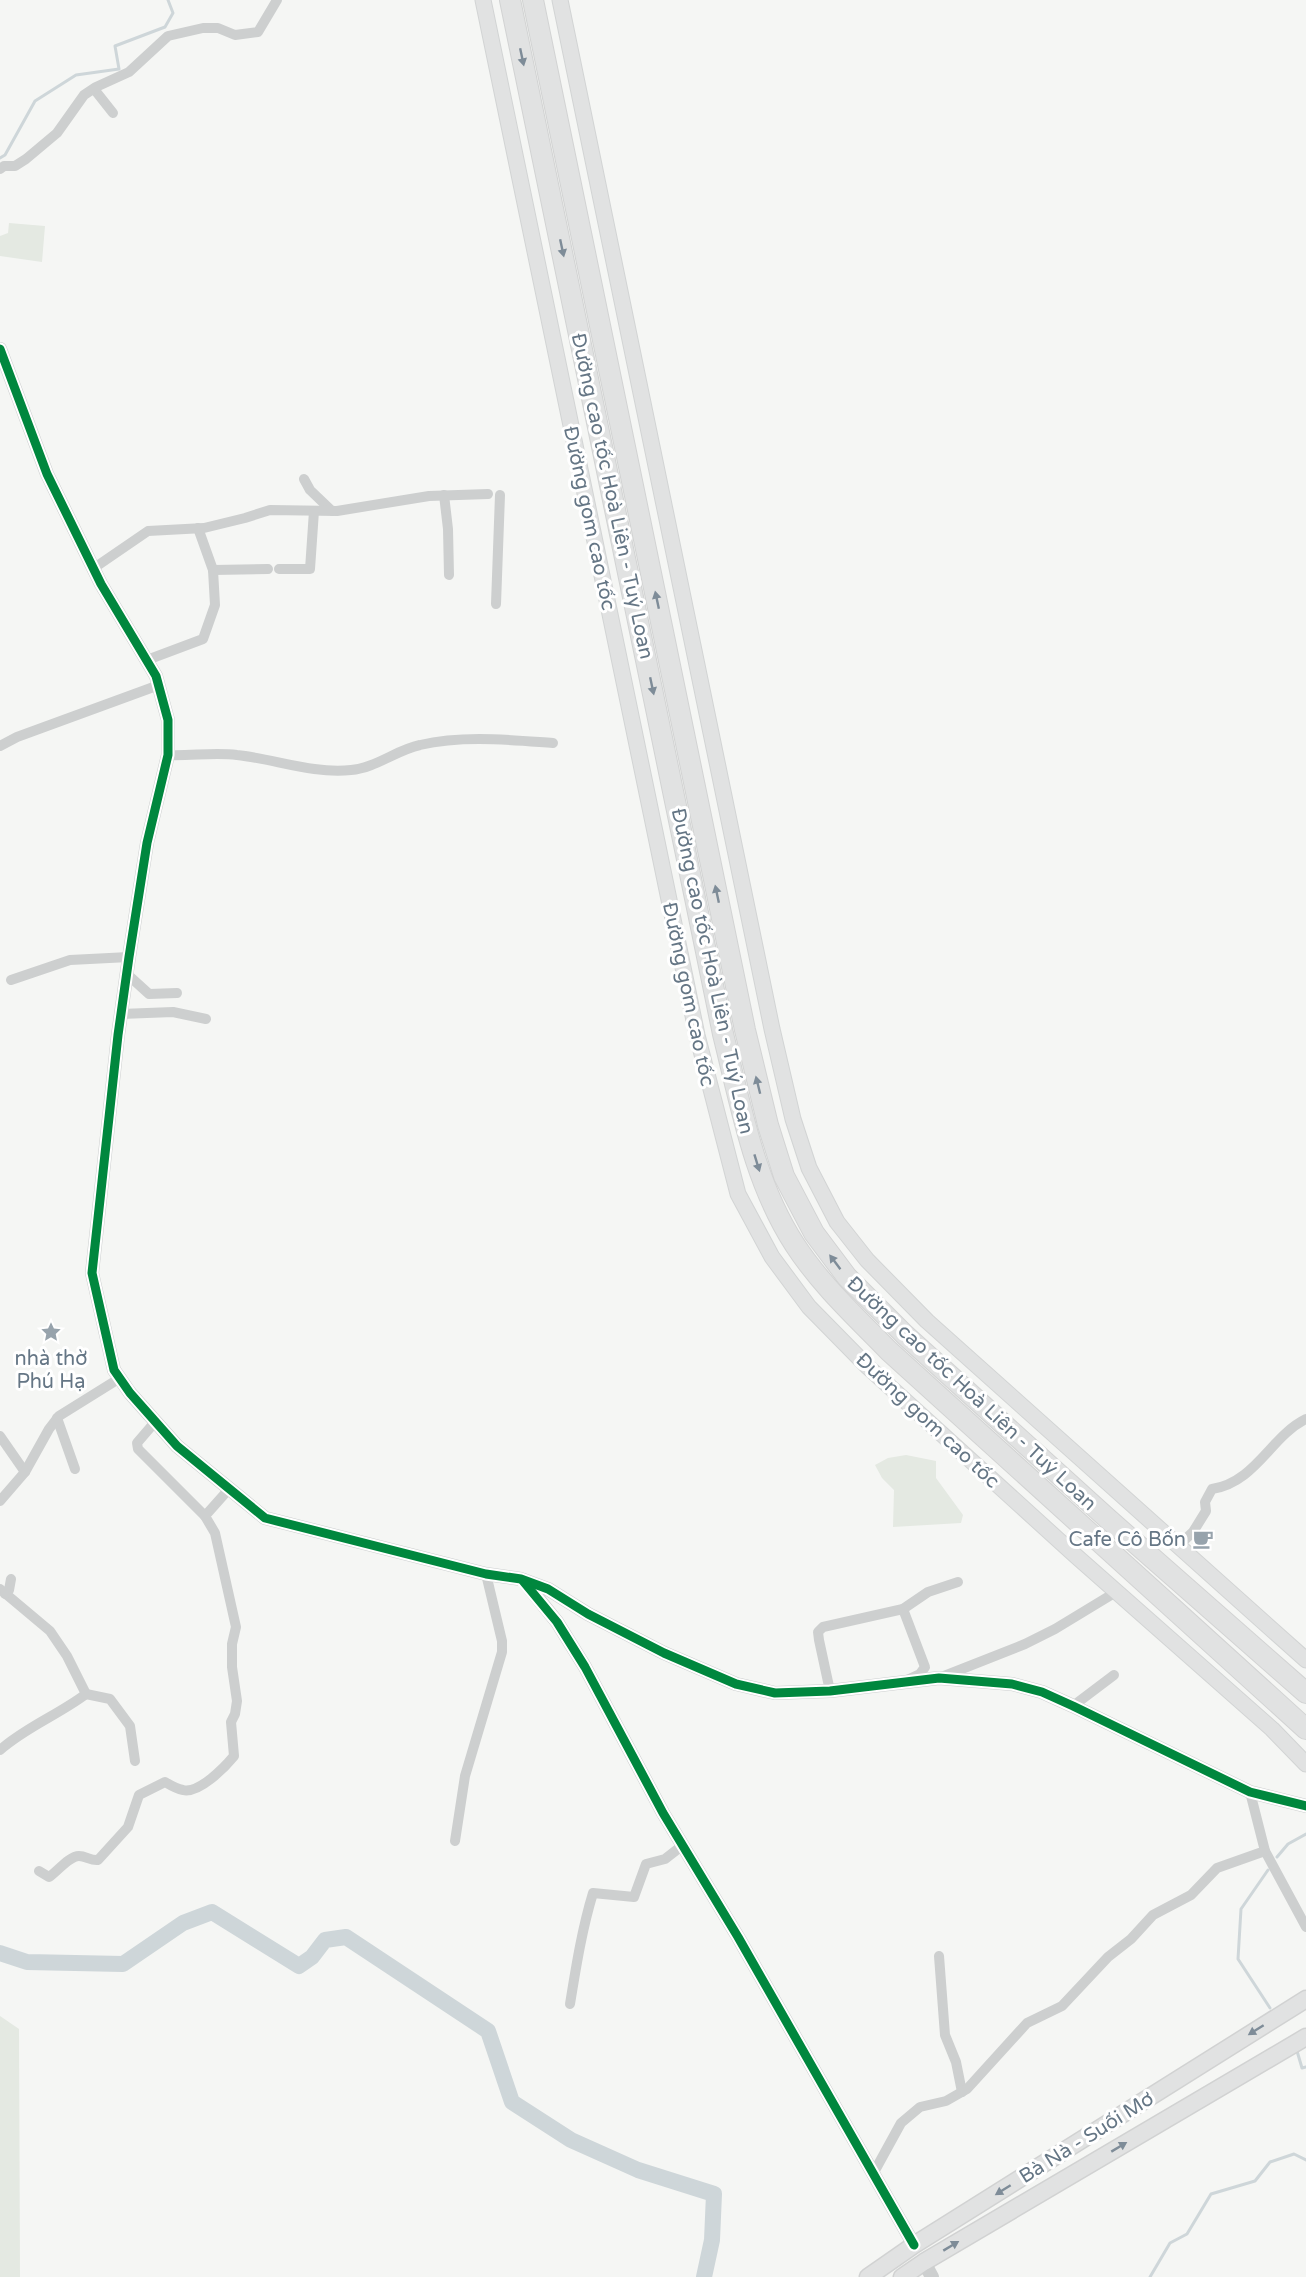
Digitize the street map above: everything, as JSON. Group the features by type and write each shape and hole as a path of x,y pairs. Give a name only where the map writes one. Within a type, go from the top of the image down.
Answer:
{"highway":[{"name":"Đường cao tốc Hoà Liên - Tuý Loan","path":"510,0 723,1034 747,1130 764,1186 795,1244 830,1291 889,1351 1306,1729"},
{"name":"Đường cao tốc Hoà Liên - Tuý Loan","path":"533,0 745,1030 768,1125 784,1176 813,1233 847,1277 905,1335 1107,1518 1306,1693"},
{"path":"1107,1518 1306,1683"},
{"path":"1147,1583 1306,1738"}],"main road":[{"name":"Đường gom cao tốc","path":"483,0 697,1035 738,1194 772,1257 809,1307 876,1375 1116,1592 1272,1729 1306,1764"},
{"path":"560,0 772,1029 793,1119 809,1168 837,1222 867,1260 927,1321 1306,1660"},
{"name":"Bà Nà - Suối Mơ","path":"868,2277 914,2245 1304,1999"},
{"name":"Bà Nà - Suối Mơ","path":"902,2277 1306,2037"},
{"path":"914,2245 924,2262"}],"street":[{"path":"0,169 21,164 57,133 84,95 129,72 168,36 203,28 218,28 235,35 258,32 277,0"},
{"path":"94,89 113,113"},
{"path":"0,349 47,474 94,568 156,676 168,720 168,756 147,843 121,1014 92,1272 114,1370 155,1422 177,1446 265,1518 486,1574 521,1579 548,1589 588,1614 664,1653 736,1684 775,1693 830,1691 939,1678 1012,1684 1042,1692 1073,1706 1250,1792 1306,1806"},
{"path":"304,479 310,490 332,511"},
{"path":"94,568 148,531 198,528 270,510 332,511 444,495 494,495 496,604"},
{"path":"444,495 448,529 449,575"},
{"path":"213,570 310,569 314,511"},
{"path":"147,660 203,639 215,605 213,570 198,528"},
{"path":"0,746 25,734 159,685"},
{"path":"168,756 233,754 308,768 350,770 368,766 407,748 429,743 506,739 553,743"},
{"path":"11,980 70,960 129,957"},
{"path":"127,974 144,992 149,994 177,993"},
{"path":"121,1014 173,1012 206,1019"},
{"path":"0,1501 25,1472 57,1418 80,1401 120,1378"},
{"path":"57,1418 75,1469"},
{"path":"1178,1546 1193,1532 1206,1511 1205,1502 1212,1489 1228,1487 1298,1423 1306,1419"},
{"path":"39,1871 49,1877 78,1856 98,1860 128,1827 139,1795 165,1782 187,1791 213,1779 234,1756 231,1722 237,1701 232,1667 232,1644 236,1627 215,1533 205,1516 138,1449 137,1443 155,1422"},
{"path":"0,1436 25,1472"},
{"path":"205,1516 229,1489"},
{"path":"455,1841 465,1776 502,1652 502,1641 486,1574"},
{"path":"3,1591 9,1590 11,1579"},
{"path":"521,1579 557,1622 585,1667 683,1845 914,2245"},
{"path":"830,1691 818,1632 823,1627 903,1609 928,1592 958,1582"},
{"path":"3,1591 50,1631 67,1656 86,1694"},
{"path":"939,1678 1025,1644 1055,1629 1116,1592"},
{"path":"557,1622 558,1605 564,1602 572,1603"},
{"path":"902,1683 920,1674 925,1667 903,1609"},
{"path":"1073,1706 1114,1675"},
{"path":"0,1750 16,1735 68,1708 86,1694 110,1699 117,1708 130,1726 135,1761"},
{"path":"1250,1792 1265,1851 1306,1927"},
{"path":"570,2004 578,1950 583,1940 593,1893 634,1897 645,1864 665,1859 683,1845"},
{"path":"873,2174 901,2123 920,2107 946,2101 967,2089 1027,2023 1062,2006 1108,1957 1131,1939 1153,1916 1191,1895 1217,1868 1265,1851"},
{"path":"939,1956 945,2035 956,2062 962,2092"},
{"path":"924,2262 932,2277"}],"shaded area":[{"path":"9,223 45,226 42,262 0,256 0,236 8,233"},
{"path":"906,1455 936,1461 936,1478 963,1515 961,1523 893,1527 894,1490 882,1478 875,1465 888,1458"},
{"path":"0,2016 19,2029 20,2277 0,2277"}],"waterway":[{"path":"0,158 5,155 35,101 76,75 119,69 115,46 165,27 173,13 168,0"},
{"path":"1277,1857 1288,1844 1306,1834"},
{"path":"1268,1870 1241,1909 1238,1959 1270,2008"},
{"path":"0,1953 27,1962 123,1964 183,1923 212,1912 299,1966 312,1957 325,1940 346,1937 488,2031 512,2102 571,2140 638,2170 714,2194 712,2240 704,2277"},
{"path":"1297,2051 1302,2068 1306,2067"},
{"path":"1150,2277 1170,2243 1187,2234 1211,2194 1255,2181 1270,2162 1294,2154 1306,2160"}],"cycle path":[{"path":"0,349 47,474 101,584 156,676 168,720 168,755 147,843 118,1035 92,1273 114,1370 130,1393 177,1446 265,1518 486,1574 521,1579 548,1589 588,1614 664,1653 736,1684 775,1693 830,1691 939,1678 1012,1684 1042,1692 1073,1706 1250,1792 1306,1806"},
{"path":"523,1581 557,1622 585,1667 663,1813 738,1937 914,2245"}],"place":[{"name":"nhà thờ Phú Hạ","path":"51,1332"},
{"name":"Cafe Cô Bốn","path":"1203,1539"}]}
